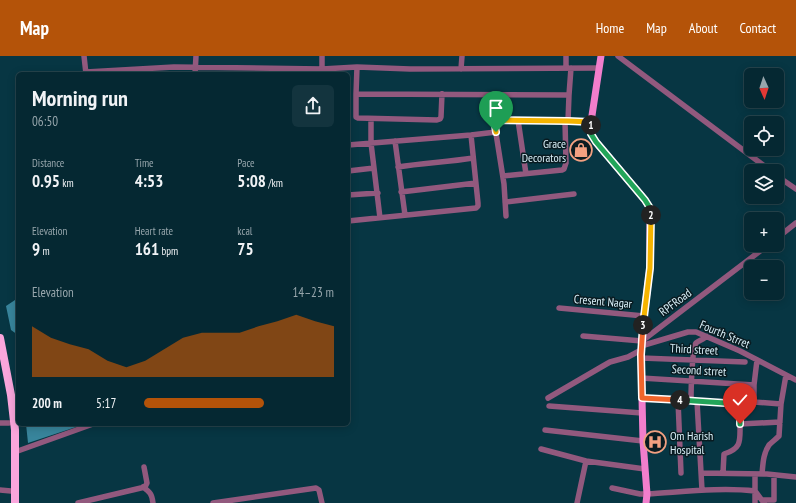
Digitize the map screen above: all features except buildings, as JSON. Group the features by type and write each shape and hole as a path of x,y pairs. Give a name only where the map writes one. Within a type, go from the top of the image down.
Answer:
{"highway":[{"path":"0,338 11,395 15,430 13,449 13,491 15,503"},
{"path":"0,365 6,396 4,423 13,449"},
{"path":"10,503 13,491"}],"main road":[{"path":"601,56 591,122 591,134 650,208 650,268 641,345 643,441 647,494 646,503"}],"street":[{"path":"84,56 86,72"},
{"path":"195,72 196,56"},
{"path":"322,56 322,71"},
{"path":"461,69 462,56"},
{"path":"503,176 564,169 566,163 566,121 569,95 569,68 566,56"},
{"path":"618,56 762,164"},
{"path":"101,72 174,67 290,71 322,71 357,67 410,69 598,68"},
{"path":"357,67 356,117 371,119 439,120 441,117 442,94"},
{"path":"356,94 569,95"},
{"path":"494,94 494,120 503,176 506,216"},
{"path":"371,119 371,143 380,218"},
{"path":"494,120 591,122"},
{"path":"518,120 526,174"},
{"path":"350,145 496,132"},
{"path":"350,221 476,208 478,203 471,135"},
{"path":"395,141 405,215"},
{"path":"398,167 419,163 446,162 474,158"},
{"path":"350,171 374,168"},
{"path":"784,181 796,189"},
{"path":"401,192 476,183"},
{"path":"350,195 378,193"},
{"path":"505,202 574,194"},
{"path":"784,232 796,223"},
{"name":"RPFRoad","path":"641,345 759,252"},
{"name":"Cresent Nagar","path":"559,308 644,316"},
{"name":"Fourth Strret","path":"641,345 688,332 696,332 740,351 796,380"},
{"path":"583,336 641,345"},
{"path":"691,401 695,346 696,343 706,336"},
{"path":"548,398 602,366 628,357 641,345"},
{"name":"Third street","path":"641,358 745,362"},
{"path":"754,402 754,385 757,360"},
{"path":"762,474 765,454 770,444 779,436 781,404 786,375"},
{"name":"Second strret","path":"642,378 754,385"},
{"path":"642,398 725,403 754,402 781,404"},
{"path":"678,400 681,473"},
{"path":"698,401 702,490"},
{"path":"723,473 724,454 734,450 740,439 740,402"},
{"path":"549,406 642,413"},
{"path":"740,424 780,422"},
{"path":"13,449 87,426"},
{"path":"545,430 643,441"},
{"path":"541,449 586,461 645,469"},
{"path":"577,503 586,461"},
{"path":"78,503 146,486 147,483 144,467"},
{"path":"701,473 762,474 796,477"},
{"path":"755,474 755,503"},
{"path":"612,488 640,494 702,490 746,490 755,491 763,501 774,500 774,475"},
{"path":"143,487 151,495 153,503"},
{"path":"213,503 316,488 319,490 322,503"},
{"path":"0,490 13,491"}],"water":[{"path":"15,300 16,334 11,330 6,306"},
{"path":"26,426 79,426 28,443"}],"place":[{"name":"Grace Decorators","path":"581,150"},
{"name":"Om Harish Hospital","path":"655,442"}],"route":[{"path":"496,132 494,120 591,122 591,134 596,142 645,200 650,211 650,268 641,350 642,398 725,403 740,402 740,424"}]}
